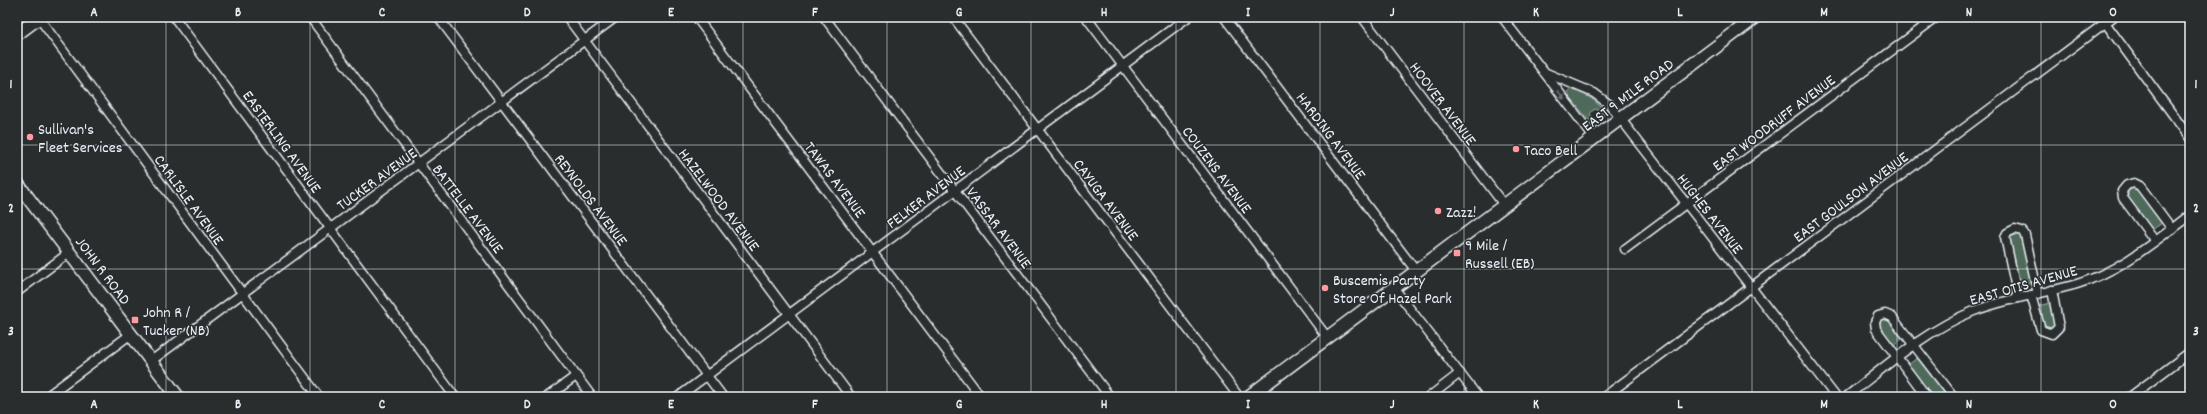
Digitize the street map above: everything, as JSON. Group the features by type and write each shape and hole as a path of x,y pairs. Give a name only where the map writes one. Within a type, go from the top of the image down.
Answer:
{"main road":[{"path":"17,34 39,17"},
{"name":"EAST 9 MILE ROAD","path":"1248,397 1756,17"},
{"name":"JOHN R ROAD","path":"17,183 178,397"}],"street":[{"name":"CARLISLE AVENUE","path":"39,17 319,397"},
{"name":"EASTERLING AVENUE","path":"174,17 455,397"},
{"name":"BATTELLE AVENUE","path":"310,17 592,397"},
{"name":"REYNOLDS AVENUE","path":"438,17 723,397"},
{"name":"HAZELWOOD AVENUE","path":"567,17 851,397"},
{"name":"TUCKER AVENUE","path":"151,361 502,103 616,17"},
{"name":"TAWAS AVENUE","path":"696,17 981,397"},
{"name":"VASSAR AVENUE","path":"824,17 1110,397"},
{"name":"CAYUGA AVENUE","path":"953,17 1239,397"},
{"name":"COUZENS AVENUE","path":"1086,17 1327,338"},
{"name":"FELKER AVENUE","path":"678,397 1188,17"},
{"name":"HARDING AVENUE","path":"1224,17 1416,271"},
{"name":"HOOVER AVENUE","path":"1362,17 1504,206"},
{"name":"HUGHES AVENUE","path":"1502,17 1594,138"},
{"name":"EAST WOODRUFF AVENUE","path":"1626,249 1937,17"},
{"name":"EAST GOULSON AVENUE","path":"1604,397 2103,20 2113,17"},
{"path":"2103,20 2190,138"},
{"name":"HUGHES AVENUE","path":"1544,72 1594,93 1608,102 1836,397"},
{"path":"2155,241 2123,198 2122,191 2127,185 2134,183 2140,186 2172,229"},
{"name":"EAST OTIS AVENUE","path":"1846,397 1897,358 1947,324 1968,313 2018,298 2077,284 2112,270 2190,216"},
{"path":"2018,298 2005,238 2007,233 2015,229 2022,231 2025,235 2041,330 2052,334 2057,330 2059,322 2052,290"},
{"path":"17,292 70,252"},
{"path":"1394,288 1478,397"},
{"path":"1928,397 1876,329 1875,322 1878,316 1885,314 1892,317 1954,397"},
{"path":"46,397 131,334"},
{"path":"2130,397 2190,352"},
{"path":"1428,397 1460,373"},
{"path":"547,397 576,376"}],"green space":[{"path":"1572,89 1591,98 1607,112 1603,116 1598,109 1593,110 1590,114 1595,122 1592,124 1568,95 1568,92"},
{"path":"2133,188 2137,190 2162,223 2152,230 2128,197 2128,191"},
{"path":"2013,235 2019,235 2021,239 2031,283 2020,286 2009,241"},
{"path":"2050,303 2055,326 2052,329 2047,330 2043,326 2039,306"},
{"path":"1882,319 1889,321 1902,339 1893,346 1879,328 1879,322"},
{"path":"1917,358 1947,397 1933,397 1908,365"}],"place":[{"name":"Sullivan's Fleet Services","path":"30,137"},
{"name":"Taco Bell","path":"1516,149"},
{"name":"Zazz!","path":"1438,211"},
{"name":"9 Mile / Russell (EB)","path":"1457,253"},
{"name":"Buscemis Party Store Of Hazel Park","path":"1325,288"},
{"name":"John R / Tucker (NB)","path":"135,320"}]}
